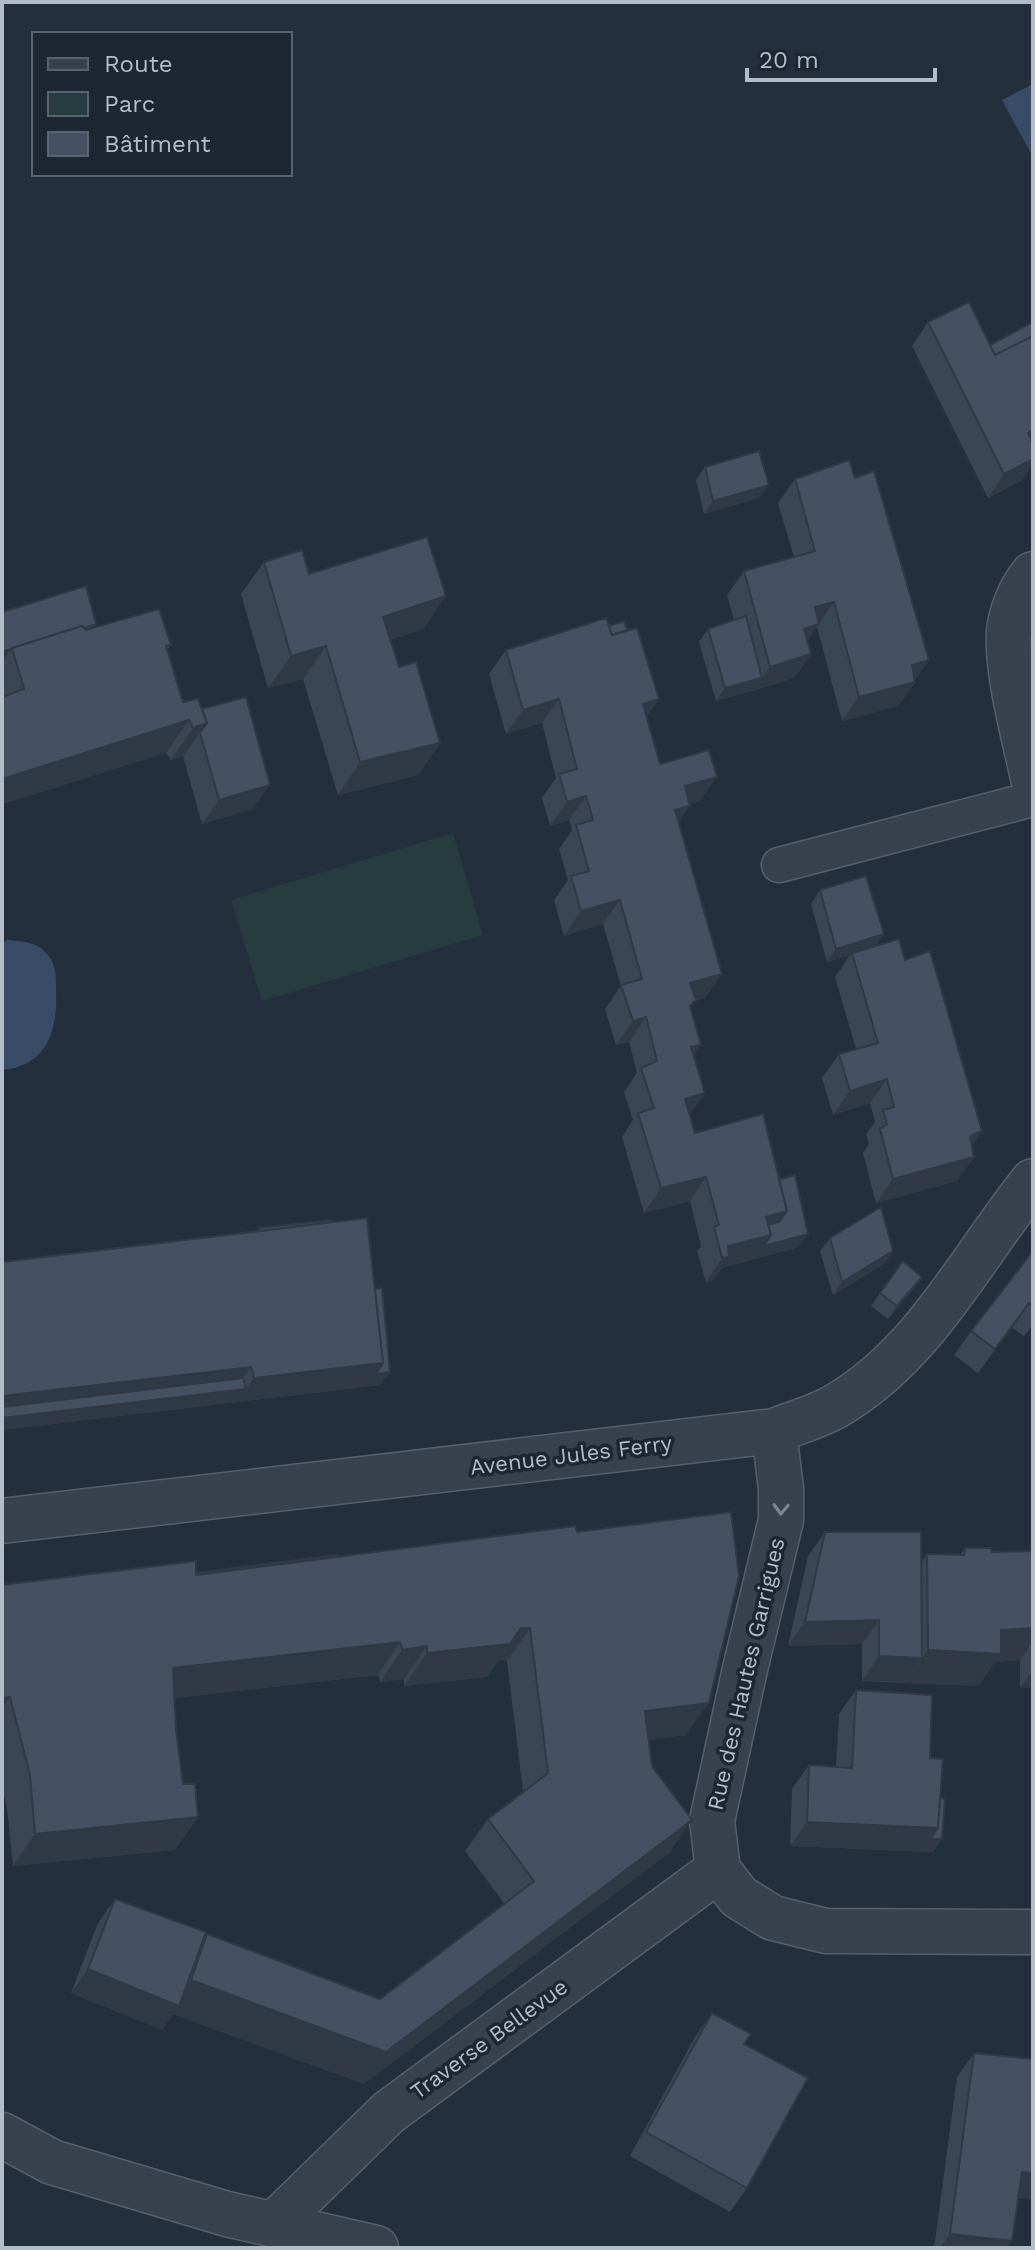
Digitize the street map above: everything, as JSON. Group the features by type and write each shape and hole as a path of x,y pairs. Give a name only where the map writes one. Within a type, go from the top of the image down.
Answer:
{"street":[{"path":"1033,574 1019,592 1009,627 1012,671 1033,778"},
{"name":"Avenue Jules Ferry","path":"2,1521 774,1431 835,1407 881,1374 924,1331 1033,1181"},
{"name":"Rue des Hautes Garrigues","path":"718,1870 712,1821 781,1520 781,1489 774,1431"},
{"path":"718,1870 739,1897 773,1918 826,1931 1033,1932"},
{"name":"Traverse Bellevue","path":"273,2225 389,2112 718,1870"},
{"path":"2,2135 52,2162 227,2214 376,2248"}],"lane":[{"path":"779,865 1033,799"}],"green space":[{"path":"453,833 483,935 262,1001 231,900"}],"water":[{"path":"1033,84 1033,157 1002,100"},
{"path":"7,940 34,945 50,958 56,975 56,1004 52,1031 40,1053 18,1067 2,1070 2,944"}],"building":[{"path":"969,302 995,355 1033,336 1033,430 1028,433 1033,444 1033,459 1004,474 928,322"},
{"path":"1033,322 1033,336 995,355 990,345"},
{"path":"759,451 769,485 713,501 705,467"},
{"path":"849,460 855,478 874,471 929,660 912,665 915,682 859,697 834,602 815,607 819,624 804,629 811,654 770,667 744,571 815,551 795,479"},
{"path":"427,537 446,596 383,617 399,667 416,662 440,743 360,762 326,646 291,656 264,562 302,550 309,574"},
{"path":"86,586 96,624 2,652 2,612"},
{"path":"159,609 171,645 166,646 183,702 198,699 207,723 193,728 189,720 2,779 2,697 24,689 12,648 82,626 86,630"},
{"path":"746,616 762,678 725,688 708,629"},
{"path":"606,618 612,635 637,628 659,699 643,704 660,764 709,750 717,777 685,786 690,806 675,810 722,974 690,983 696,1000 690,1006 701,1045 691,1047 705,1093 685,1099 695,1133 763,1114 787,1211 766,1217 771,1235 728,1246 729,1257 722,1258 714,1227 719,1225 706,1177 661,1188 638,1113 654,1108 641,1068 657,1061 646,1017 633,1021 621,985 642,979 620,900 581,911 571,876 589,871 576,825 593,820 586,796 567,802 559,774 577,769 559,699 523,710 506,650"},
{"path":"624,621 627,630 612,635 609,626"},
{"path":"246,697 270,785 219,800 200,733 207,723 202,709"},
{"path":"866,876 884,934 836,949 820,890"},
{"path":"899,939 905,960 930,951 982,1131 970,1136 974,1157 893,1179 880,1129 887,1124 883,1110 894,1107 887,1079 850,1091 839,1054 878,1043 852,953"},
{"path":"795,1175 808,1234 764,1246 771,1235 768,1225 779,1222 787,1211 779,1180"},
{"path":"881,1207 893,1251 842,1282 830,1238"},
{"path":"367,1218 383,1363 254,1378 251,1367 2,1396 2,1262"},
{"path":"332,1222 259,1231 259,1228"},
{"path":"1033,1251 1033,1306 1029,1303 995,1349 971,1331"},
{"path":"903,1261 922,1277 897,1306 880,1293"},
{"path":"382,1288 390,1372 376,1374 383,1363 375,1289"},
{"path":"243,1378 246,1389 2,1418 2,1407"},
{"path":"731,1512 739,1576 709,1703 645,1711 652,1766 692,1820 386,2052 191,1980 207,1934 380,1999 534,1881 488,1819 548,1773 530,1628 521,1628 510,1644 427,1653 427,1646 402,1650 400,1642 173,1668 183,1784 195,1784 198,1817 35,1834 30,1775 10,1697 2,1698 2,1585 196,1561 196,1575 575,1526 577,1532"},
{"path":"825,1532 921,1532 922,1658 879,1656 879,1620 805,1622"},
{"path":"965,1548 991,1548 992,1552 1033,1551 1033,1628 1001,1630 1001,1654 928,1650 927,1554 964,1555"},
{"path":"337,1557 196,1575 196,1573"},
{"path":"856,1690 932,1695 930,1758 943,1759 938,1828 807,1822 809,1765 852,1768"},
{"path":"940,1798 945,1799 942,1839 930,1839 938,1828"},
{"path":"115,1899 206,1932 179,2006 88,1969"},
{"path":"712,2013 751,2034 744,2044 808,2078 747,2188 646,2132"},
{"path":"974,2053 1033,2059 1033,2173 1022,2172 1012,2241 950,2234"}]}
